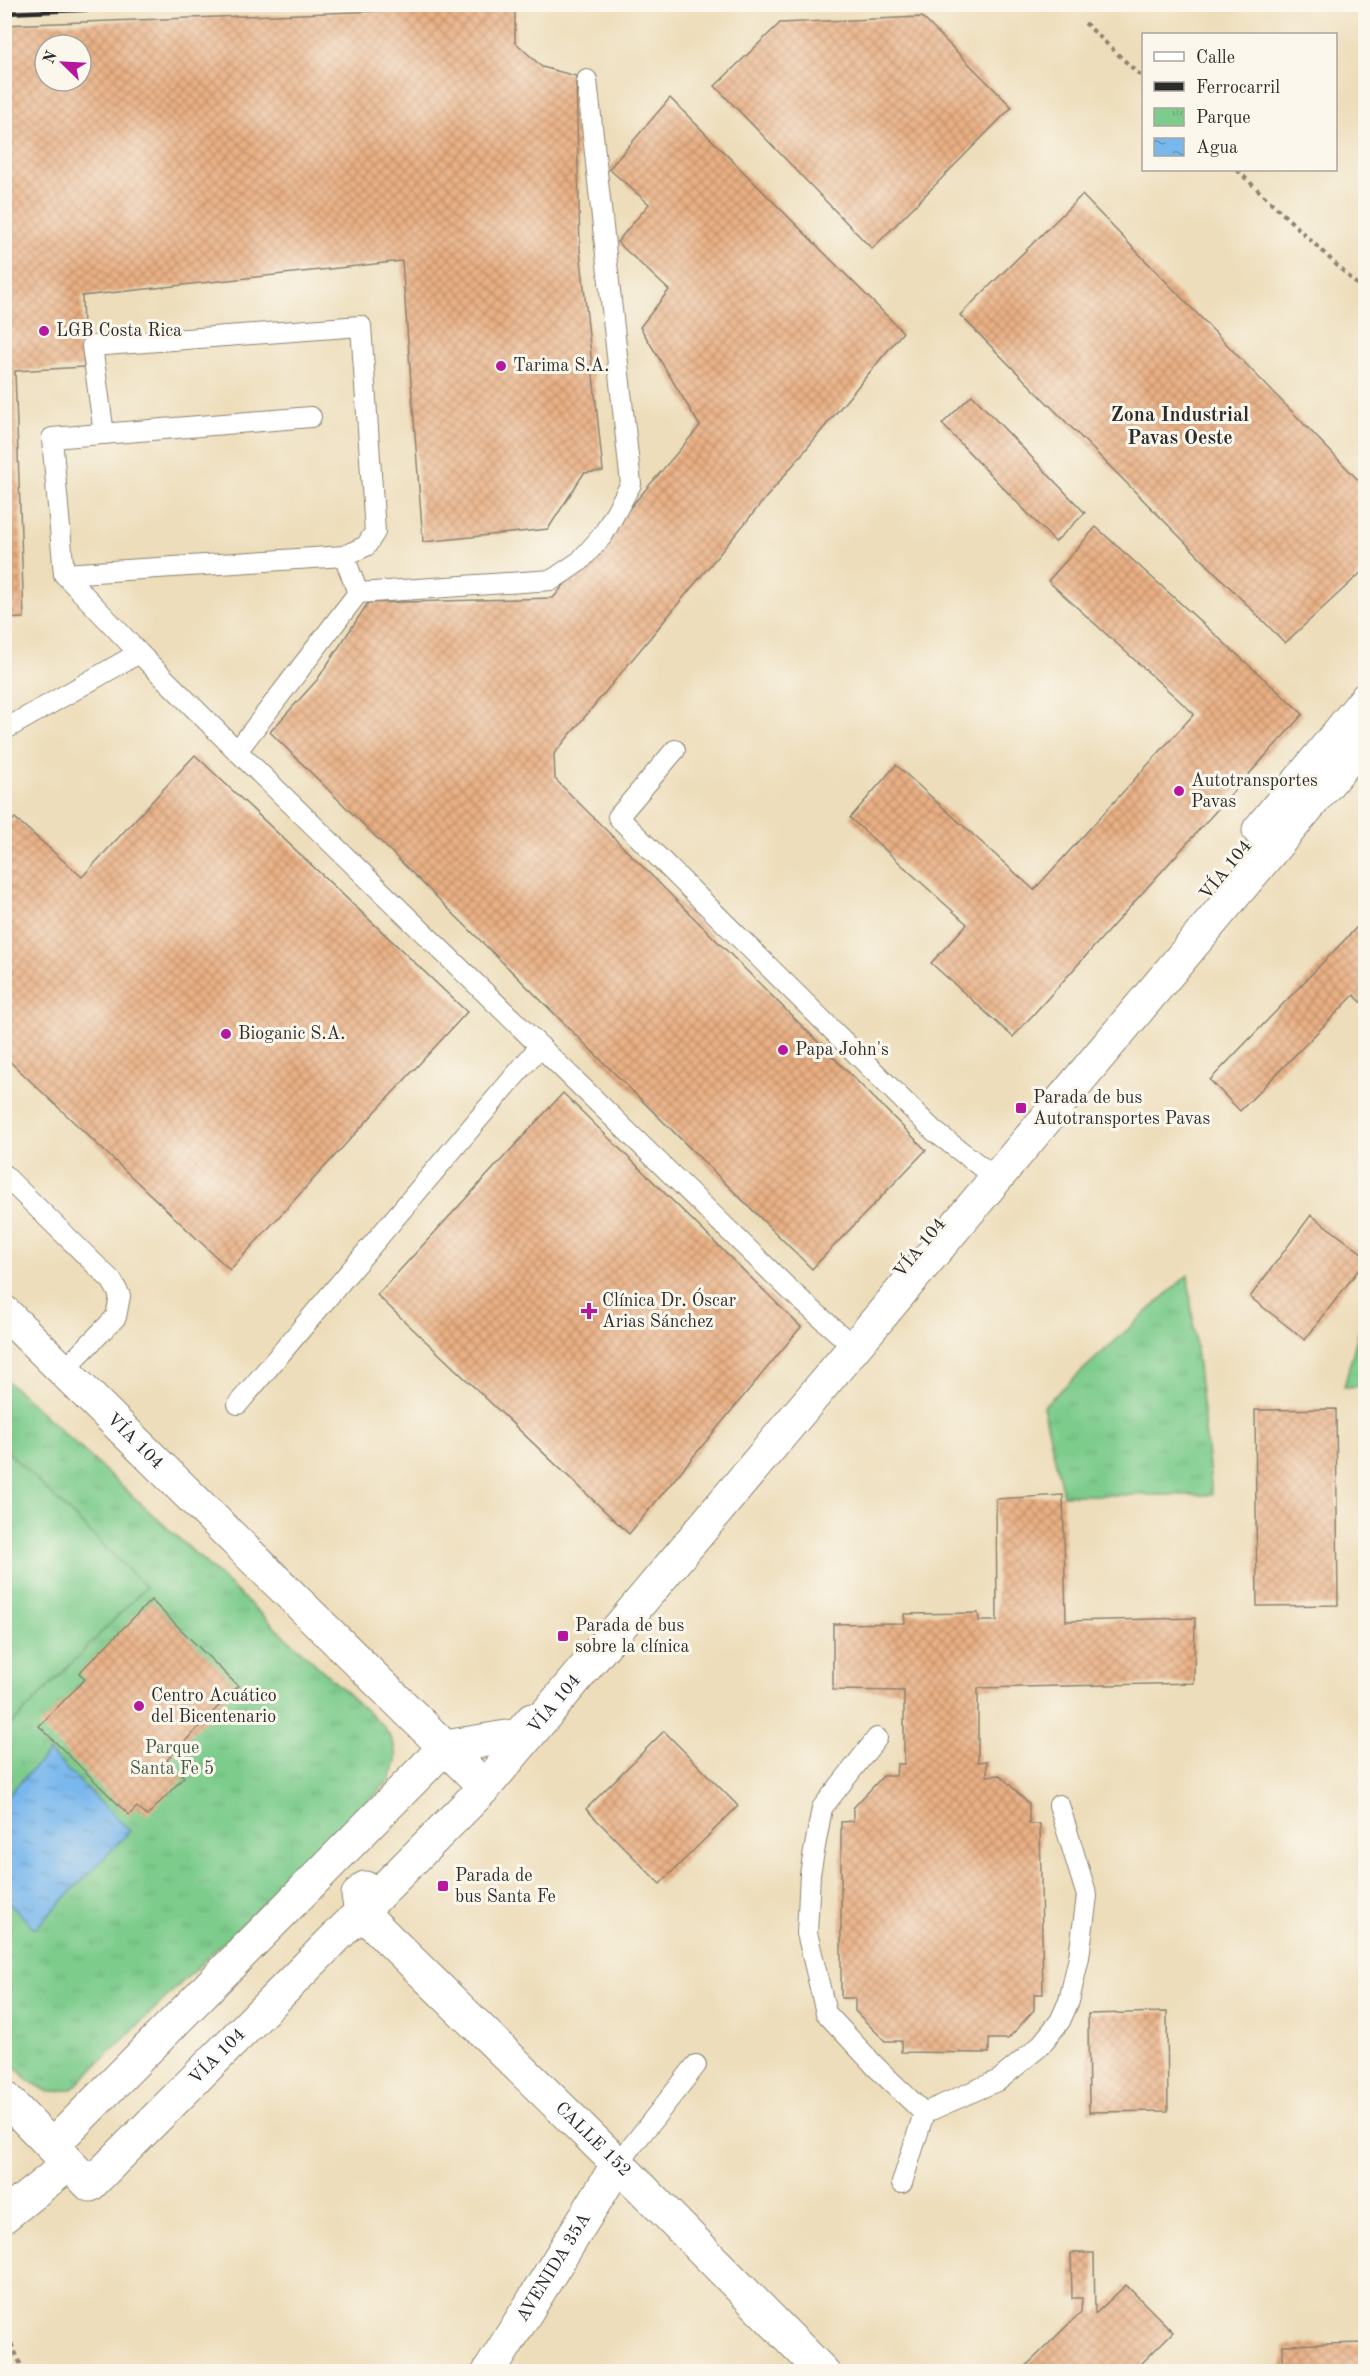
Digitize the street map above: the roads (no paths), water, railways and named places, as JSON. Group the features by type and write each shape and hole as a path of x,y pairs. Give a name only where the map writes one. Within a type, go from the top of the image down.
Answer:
{"main road":[{"name":"VÍA 104","path":"445,1747 519,1735 617,1622 1365,699"},
{"name":"VÍA 104","path":"4,2097 90,2186 362,1912 480,1783 1365,738"},
{"name":"VÍA 104","path":"4,1312 65,1369 480,1783"},
{"path":"480,1783 519,1735"},
{"path":"4,2216 445,1747"},
{"name":"CALLE 152","path":"362,1912 618,2164 815,2368"},
{"name":"AVENIDA 35A","path":"489,2372 618,2164"}],"lane":[{"path":"237,751 358,593 552,580 580,561 603,535 631,484 586,80"},
{"path":"64,574 344,556 366,546 375,532 361,326 92,346 104,434"},
{"path":"311,417 52,438 64,574 237,751 792,1292 846,1340"},
{"path":"344,556 358,593"},
{"path":"4,730 139,653"},
{"path":"675,750 618,817 934,1131 984,1169"},
{"path":"238,1404 540,1046"},
{"path":"4,1175 112,1281 120,1296 116,1317 65,1369"},
{"path":"877,1738 822,1808 810,1874 807,1934 826,2013 876,2067 924,2113"},
{"path":"902,2183 924,2113 999,2080 1039,2047 1060,2021 1069,2001 1079,1957 1087,1896 1059,1805"},
{"path":"618,2164 696,2065"}],"water":[{"path":"49,1752 130,1831 35,1929 5,1899 5,1798"}],"railway":[{"path":"4,13 232,4"}],"place":[{"name":"LGB Costa Rica","path":"44,331"},
{"name":"Tarima S.A.","path":"501,366"},
{"name":"Autotransportes Pavas","path":"1179,791"},
{"name":"Bioganic S.A.","path":"226,1034"},
{"name":"Papa John's","path":"783,1050"},
{"name":"Parada de bus Autotransportes Pavas","path":"1021,1108"},
{"name":"Clínica Dr. Óscar Arias Sánchez","path":"589,1311"},
{"name":"Parada de bus sobre la clínica","path":"563,1636"},
{"name":"Centro Acuático del Bicentenario","path":"139,1706"},
{"name":"Parada de bus Santa Fe","path":"443,1886"}],"district":[{"name":"Zona Industrial Pavas Oeste","path":"1180,428"}],"park label":[{"name":"Parque Santa Fe 5","path":"172,1758"}]}
